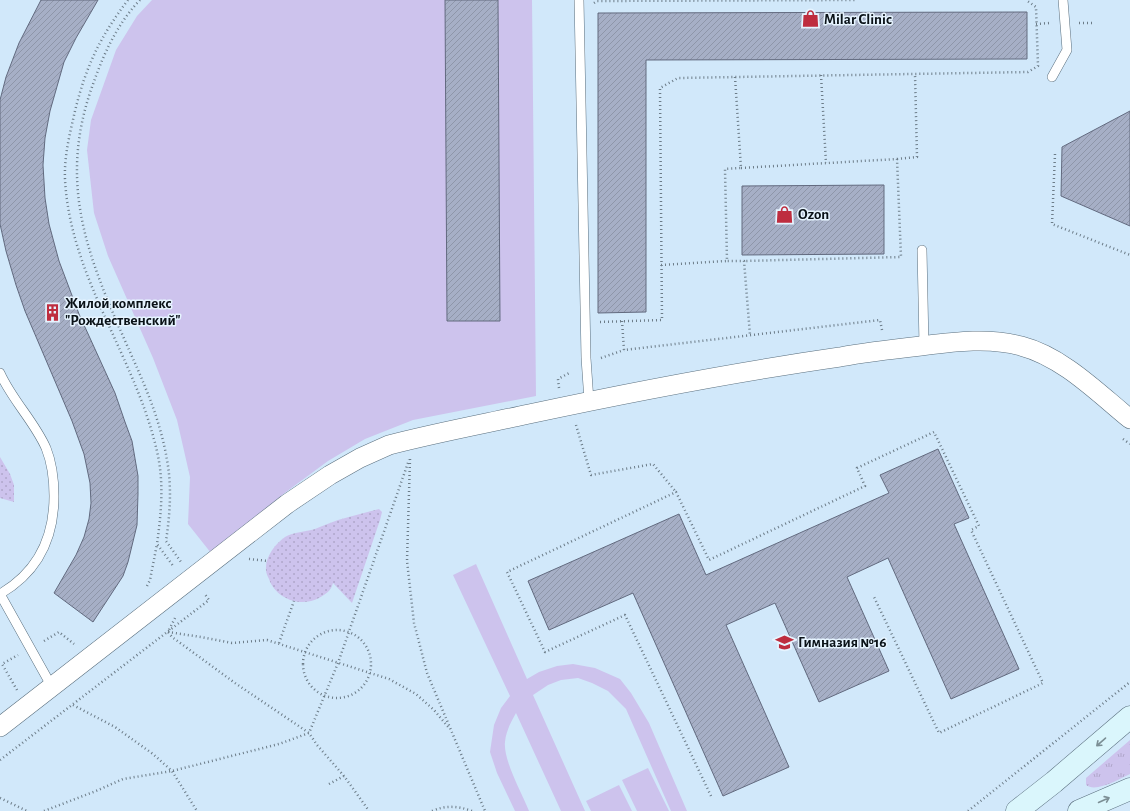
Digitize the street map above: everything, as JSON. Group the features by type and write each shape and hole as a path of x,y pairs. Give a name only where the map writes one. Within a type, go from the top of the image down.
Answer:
{"main road":[{"path":"1017,811 1054,782 1130,717"},
{"path":"1079,811 1130,789"}],"street":[{"path":"0,727 193,584 287,504 330,475 360,458 389,445 590,401 704,379 789,364 924,345 976,341 1002,342 1043,353 1077,375 1130,419"}],"lane":[{"path":"578,0 586,358 590,401"},
{"path":"1052,77 1067,50 1063,0"},
{"path":"922,250 924,345"},
{"path":"0,373 11,394 39,434 51,465 54,486 52,524 44,549 26,575 12,587 0,594 52,687"}],"path":[{"path":"128,0 100,41 88,66 71,126 65,178 68,208 76,241 96,298 143,405 158,457 161,486 161,515 150,580 144,592"},
{"path":"140,0 107,47 87,99 77,154 76,180 79,208 84,232 92,257 114,315 152,403 160,429 171,488 170,516 166,541 193,584 209,587"},
{"path":"591,6 597,1 855,0"},
{"path":"597,323 662,320 660,88 678,78 1028,72 1038,66 1036,6 1026,0"},
{"path":"727,261 725,168 917,157 915,74"},
{"path":"821,75 826,163"},
{"path":"735,77 741,168"},
{"path":"1055,154 1052,224 1130,255"},
{"path":"661,265 727,261 901,256 898,159"},
{"path":"744,261 750,336"},
{"path":"622,321 624,350 880,320"},
{"path":"575,420 591,475 653,464 676,492 709,560 865,486 857,468 934,432 979,526 971,530 1044,683 939,733 874,597"},
{"path":"1118,434 1130,444"},
{"path":"44,811 123,780 172,771 279,744 309,733 338,663 411,455 407,561 414,623 427,674 485,811"},
{"path":"676,492 507,572 546,652 625,615 711,796"},
{"path":"0,760 209,600 157,544"},
{"path":"250,555 244,559 268,561"},
{"path":"279,643 294,602"},
{"path":"168,632 178,612"},
{"path":"337,630 348,632 358,637 366,645 372,666 363,686 355,693 345,697 334,698 315,690 309,682 303,663 305,653 316,637 326,632 337,630"},
{"path":"18,693 2,664 59,632 79,649"},
{"path":"168,632 232,643 267,640 389,679 416,694 434,710 452,732"},
{"path":"168,632 172,637 235,683 309,733 344,776 369,811"},
{"path":"968,811 1130,682"},
{"path":"73,705 115,727 153,754 172,771 197,811"},
{"path":"330,784 344,776"},
{"path":"0,798 27,811"},
{"path":"432,811 451,806 472,811"}],"green space":[{"path":"152,0 532,0 536,396 413,420 365,439 328,461 286,492 211,553 188,524 190,477 177,420 153,358 108,256 94,213 87,150 91,120 116,50 137,16"},
{"path":"0,457 10,474 14,485 14,502 0,498"},
{"path":"379,509 382,512 380,520 352,603 333,583 330,590 324,595 312,601 305,602 290,600 277,592 272,586 266,572 267,560 274,547 285,537"},
{"path":"476,564 527,679 539,672 557,666 573,664 595,668 620,679 631,693 649,723 687,811 671,811 626,709 608,691 578,678 561,680 548,685 533,695 585,811 561,811 516,713 506,734 505,749 510,767 529,811 515,811 497,773 490,752 494,725 501,708 510,696 453,575"},
{"path":"1130,740 1130,774 1114,782 1101,786 1090,787 1086,785 1086,778"},
{"path":"648,768 669,811 637,811 622,780"},
{"path":"619,785 632,811 591,811 586,801"}],"building":[{"name":"Жилой комплекс \"Рождественский\"","path":"41,0 98,0 64,62 50,111 45,138 43,165 45,198 49,224 59,261 79,314 115,393 132,441 138,476 137,525 128,562 123,576 93,622 54,593 76,555 84,537 89,519 91,503 90,483 84,454 72,421 25,311 6,251 0,224 0,100 6,77 19,43"},
{"path":"445,0 498,0 500,321 447,321"},
{"path":"1027,12 1027,59 646,60 646,312 598,313 598,13"},
{"path":"1130,111 1130,226 1061,196 1062,147"},
{"path":"884,185 884,254 742,255 742,186"},
{"path":"938,449 969,518 954,524 1019,669 951,699 888,558 847,577 889,671 819,702 775,603 726,625 789,767 723,796 633,593 549,630 528,581 679,514 706,575 889,493 880,475"}],"place":[{"name":"Milar Clinic","path":"811,19"},
{"name":"Ozon","path":"785,214"},
{"name":"Жилой комплекс \"Рождественский\"","path":"52,312"},
{"name":"Гимназия №16","path":"785,642"}]}
